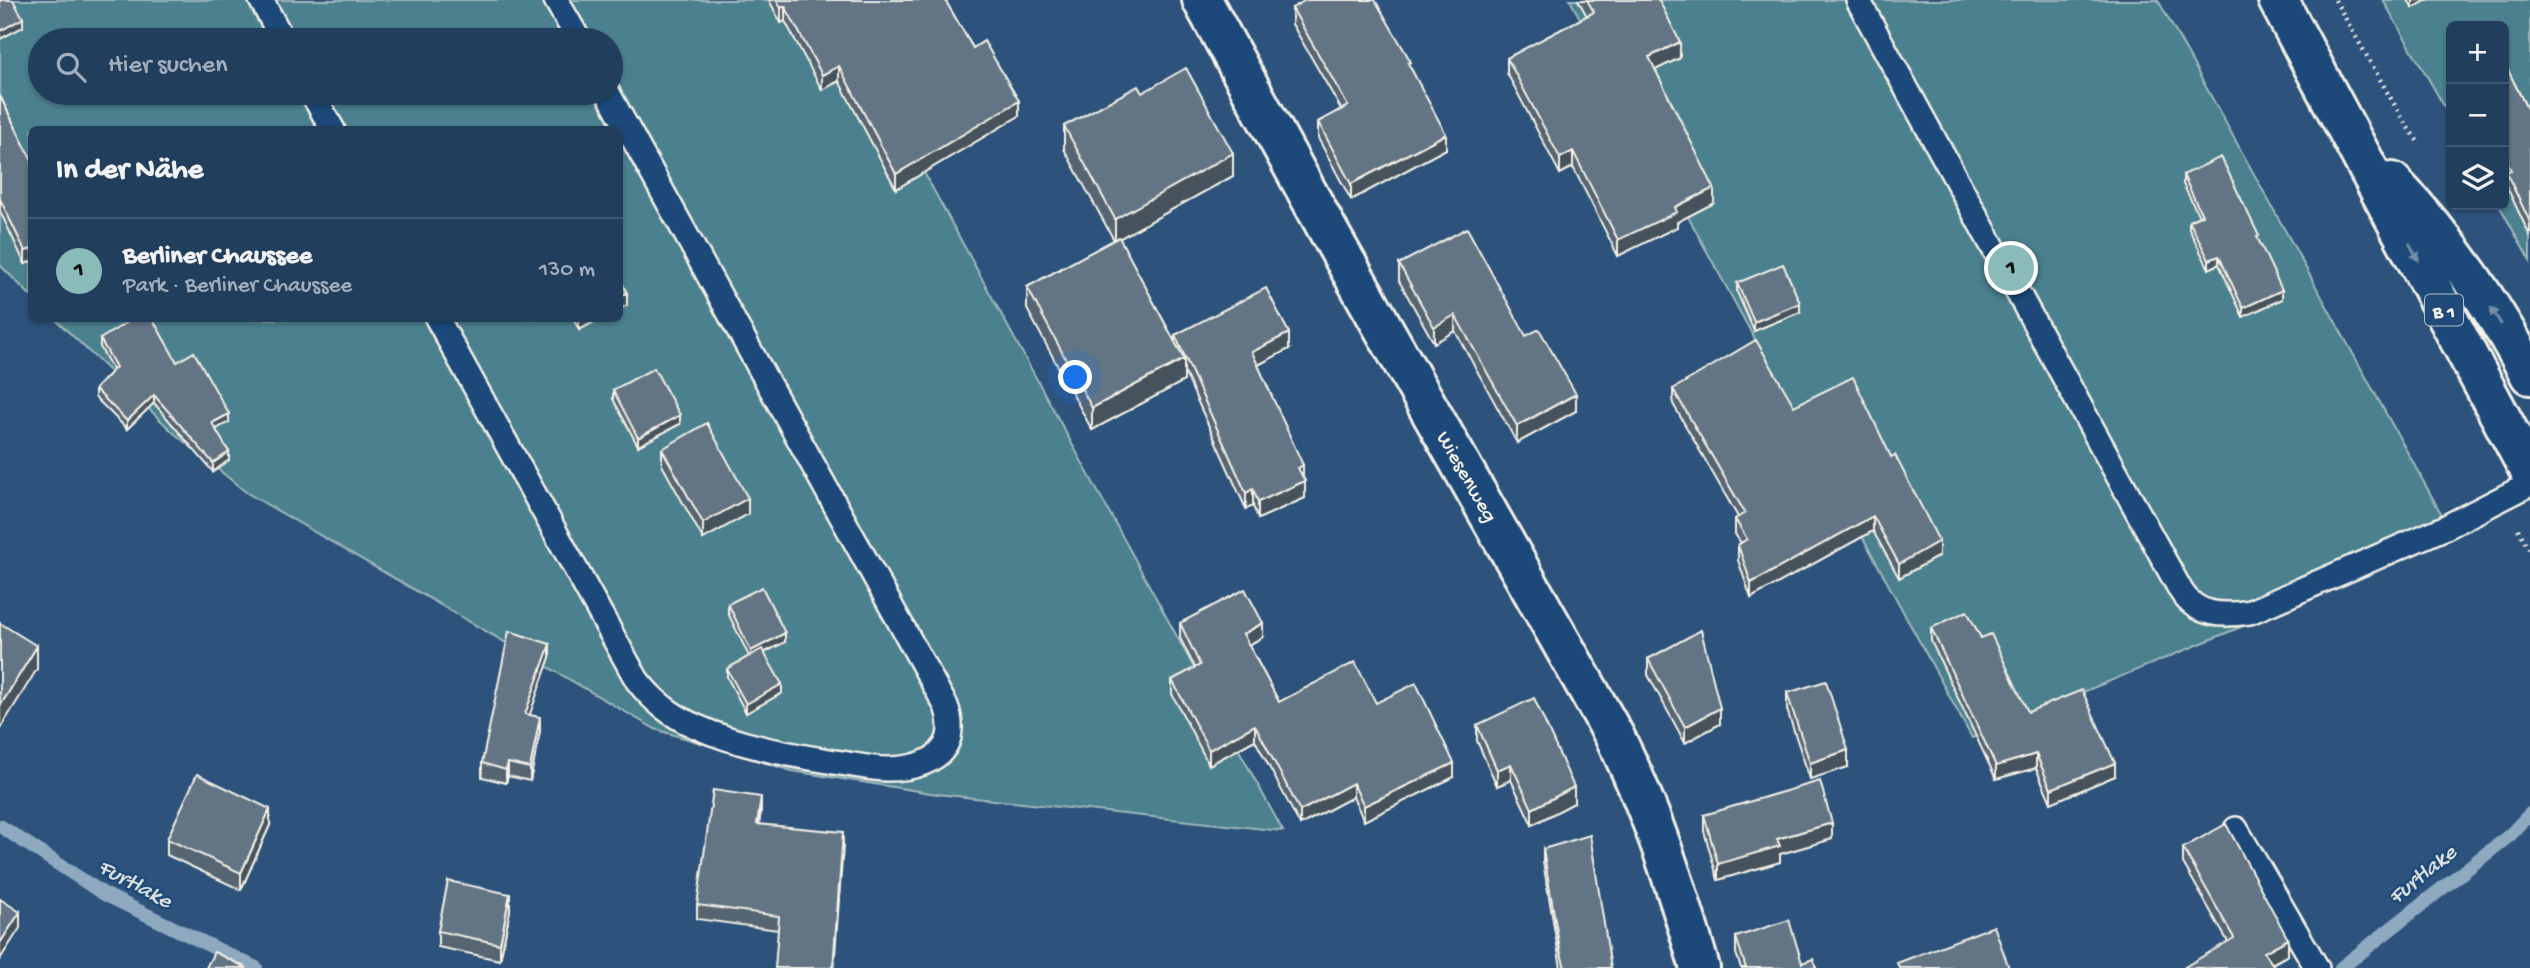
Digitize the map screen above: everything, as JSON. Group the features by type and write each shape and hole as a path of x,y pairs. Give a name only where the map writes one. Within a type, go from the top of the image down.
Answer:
{"street":[{"name":"Wiesenweg","path":"1202,0 1330,234 1621,749 1657,831 1700,968"},
{"name":"B 1","path":"2278,0 2530,472"},
{"name":"B 1","path":"2359,148 2416,207 2469,273 2530,374"}],"lane":[{"path":"261,0 276,28"},
{"path":"556,0 572,28"},
{"path":"1858,0 2181,591 2196,606 2217,615 2250,612 2444,528 2530,484"},
{"path":"318,105 330,126"},
{"path":"439,322 637,680 652,698 683,720 714,734 739,743 796,756 889,769 927,762 943,751 950,732 946,706 615,105"},
{"path":"2236,829 2312,961"}],"path":[{"path":"2335,0 2421,147"}],"green space":[{"path":"0,0 830,0 1283,831 937,794 792,771 655,729 247,493 175,434 58,322 623,322 623,126 28,126 28,293 0,265"},
{"path":"1570,0 2158,0 2453,535 2248,624 1972,738"},
{"path":"2383,0 2530,0 2530,261 2502,210 2509,210 2509,21 2446,21 2446,109"}],"building":[{"path":"0,0 13,0 23,18 0,31"},
{"path":"776,0 945,0 973,48 984,41 1019,101 896,174 839,66 822,75 785,6 781,8"},
{"path":"1306,0 1375,0 1411,62 1408,63 1446,134 1351,184 1318,122 1348,106 1292,8"},
{"path":"1587,0 1659,0 1680,42 1649,57 1714,188 1675,207 1677,212 1618,240 1573,151 1560,158 1507,58 1594,12"},
{"path":"1186,68 1233,153 1115,219 1064,126 1138,86 1142,93"},
{"path":"2509,72 2530,115 2530,222 2509,178"},
{"path":"0,96 28,153 28,250 25,251 0,199"},
{"path":"2221,157 2282,290 2243,308 2219,256 2209,260 2189,221 2202,215 2183,175"},
{"path":"1467,228 1526,336 1539,329 1576,394 1517,426 1455,315 1434,327 1399,264"},
{"path":"1119,237 1184,359 1092,408 1027,287"},
{"path":"1783,264 1800,303 1754,322 1737,283"},
{"path":"1266,288 1289,333 1252,352 1303,465 1298,468 1305,481 1258,502 1253,489 1246,493 1175,335"},
{"path":"128,322 154,322 177,362 194,352 229,414 212,423 229,452 213,463 154,395 127,421 95,389 116,367 100,339"},
{"path":"1756,340 1794,406 1853,377 1891,457 1895,455 1939,541 1899,564 1873,516 1751,583 1738,545 1747,539 1735,519 1745,513 1673,389"},
{"path":"654,368 680,415 638,438 613,390"},
{"path":"707,423 748,498 703,523 662,449"},
{"path":"762,587 785,633 751,651 728,604"},
{"path":"1245,589 1263,623 1243,634 1279,702 1355,662 1376,703 1416,683 1454,763 1364,806 1353,783 1300,811 1255,725 1209,750 1172,680 1200,665 1180,623"},
{"path":"1967,611 1981,638 1991,634 2028,712 2082,690 2115,763 2051,789 2036,754 1996,766 1931,628"},
{"path":"0,623 37,646 0,706"},
{"path":"1701,630 1720,708 1685,727 1648,659"},
{"path":"509,631 550,644 525,714 540,717 530,768 508,763 506,770 482,763"},
{"path":"762,649 782,684 746,704 727,669"},
{"path":"1826,681 1848,750 1810,763 1787,693"},
{"path":"1534,698 1574,787 1532,809 1511,764 1497,770 1477,725"},
{"path":"197,774 270,809 241,873 167,839"},
{"path":"1820,781 1832,823 1777,839 1780,846 1718,864 1704,815"},
{"path":"713,790 761,797 757,824 843,832 833,968 775,968 779,916 697,905"},
{"path":"2226,824 2288,939 2264,952 2275,968 2183,968 2234,938 2183,848"},
{"path":"1590,835 1611,968 1565,968 1543,849"},
{"path":"448,881 510,894 500,944 438,931"},
{"path":"0,899 20,912 0,943"},
{"path":"1789,920 1802,963 1813,959 1816,968 1746,968 1736,937"},
{"path":"1994,926 2009,968 1899,968 1897,963"},
{"path":"214,952 247,968 206,968"}],"waterway":[{"name":"Furtlake","path":"2341,968 2510,835 2530,814"},
{"name":"Furtlake","path":"0,826 104,894 256,968"}],"place":[{"name":"Berliner Chaussee","path":"2011,268"}]}
